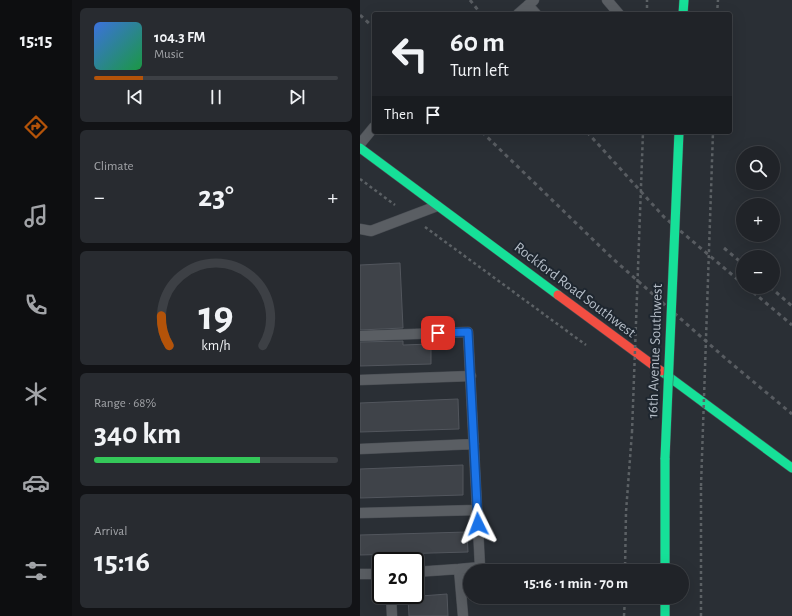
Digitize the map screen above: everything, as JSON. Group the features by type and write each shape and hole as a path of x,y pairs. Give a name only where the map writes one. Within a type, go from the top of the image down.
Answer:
{"street":[{"path":"683,12 684,0"},
{"name":"16th Avenue Southwest","path":"665,564 665,458 679,134"},
{"name":"Rockford Road Southwest","path":"360,148 792,468"},
{"path":"665,604 665,616"}],"lane":[{"path":"607,0 617,12"},
{"path":"520,12 531,2 535,12"},
{"path":"360,144 372,129"},
{"path":"360,230 372,231 438,206"},
{"path":"360,336 468,332 480,567 424,571"},
{"path":"360,380 471,376"},
{"path":"360,449 474,444"},
{"path":"360,513 477,510"},
{"path":"459,569 463,616"},
{"path":"360,574 372,574"},
{"path":"391,604 392,616"}],"path":[{"path":"647,0 647,12"},
{"path":"718,0 718,12"},
{"path":"625,564 626,512 632,432 643,134"},
{"path":"701,616 701,486 713,134"},
{"path":"360,179 586,345"},
{"path":"624,616 625,604"}],"building":[{"path":"400,263 403,328 360,330 360,265"},
{"path":"403,341 403,345 431,344 431,364 360,366 360,342"},
{"path":"458,399 459,429 360,432 360,403"},
{"path":"463,465 463,495 360,498 360,469"},
{"path":"467,532 468,552 424,553 424,552 372,552 372,555 360,555 360,535"},
{"path":"447,594 448,616 409,616 408,604 424,604 424,596"}],"railway":[{"path":"470,0 479,12"},
{"path":"360,15 372,26"},
{"path":"484,134 612,258 725,358 792,414"},
{"path":"589,134 664,217 736,278"},
{"path":"724,248 736,258"},
{"path":"755,294 792,325"},
{"path":"778,294 792,306"}],"traffic: fast":[{"path":"683,12 684,0"},
{"path":"665,458 679,134"},
{"path":"360,148 558,295"},
{"path":"661,371 792,468"},
{"path":"665,458 665,564"},
{"path":"665,604 665,616"}],"traffic: jam":[{"path":"558,295 661,371"}],"route":[{"path":"438,333 468,332 478,524"}]}
